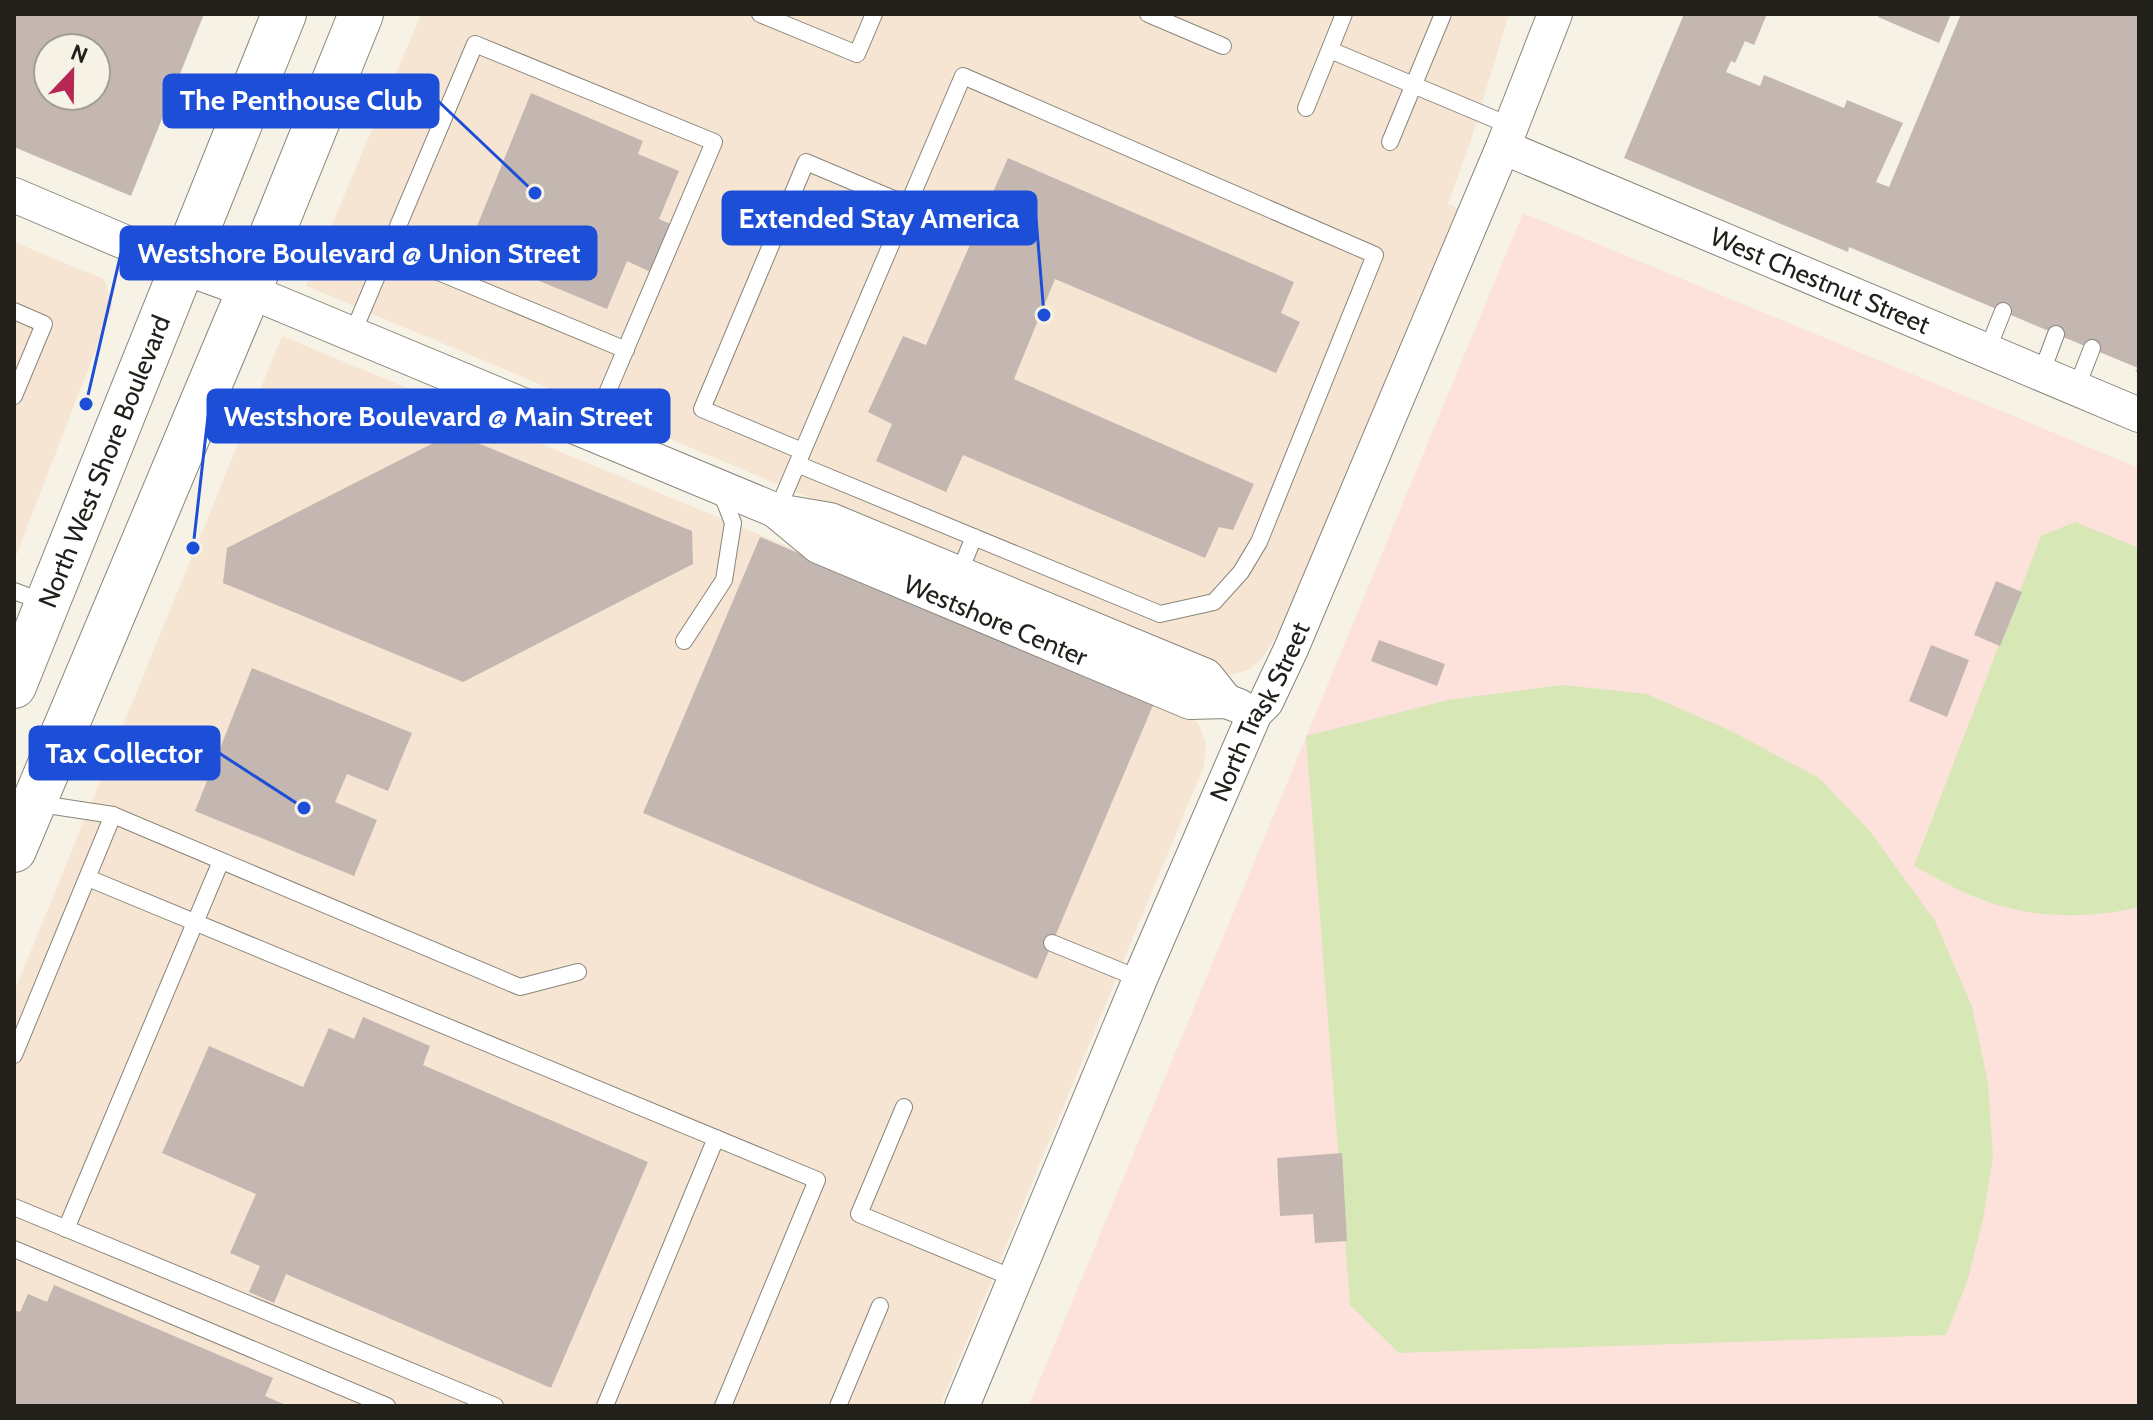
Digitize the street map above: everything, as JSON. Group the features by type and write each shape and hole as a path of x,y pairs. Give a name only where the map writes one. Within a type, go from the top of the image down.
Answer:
{"main road":[{"name":"North West Shore Boulevard","path":"14,686 30,597 183,267 284,14"},
{"path":"14,850 24,799 249,291 361,14"}],"street":[{"name":"North Trask Street","path":"962,1406 1140,979 1241,707 1266,702 1291,649 1507,136 1555,14"},
{"name":"West Chestnut Street","path":"1507,136 1987,351 2139,415"},
{"name":"Westshore Center","path":"14,195 777,511 818,546 953,587 1190,702 1241,707"}],"lane":[{"path":"760,14 857,54 874,14"},
{"path":"1148,14 1223,46"},
{"path":"1306,108 1344,14"},
{"path":"1390,142 1443,14"},
{"path":"352,335 475,44 714,142 590,433"},
{"path":"1330,50 1413,86 1507,136"},
{"path":"777,511 800,458 908,205 963,76 1375,255 1259,542 1241,572 1214,602 1160,614 974,537 800,458 702,409 806,162 908,205"},
{"path":"388,251 626,350"},
{"path":"14,311 44,324 14,396"},
{"path":"1987,351 2003,311"},
{"path":"2041,374 2056,334"},
{"path":"2076,389 2092,348"},
{"path":"684,641 724,580 733,523 719,488"},
{"path":"953,587 974,537"},
{"path":"24,799 113,815 520,987 578,972"},
{"path":"14,1055 113,815"},
{"path":"66,1229 221,861"},
{"path":"88,878 817,1180 723,1406"},
{"path":"1052,943 1140,979"},
{"path":"904,1107 859,1214 1013,1278"},
{"path":"605,1406 716,1138"},
{"path":"14,1207 495,1406"},
{"path":"14,1249 387,1406"},
{"path":"838,1406 880,1306"}],"shaded area":[{"path":"421,14 1509,14 1448,204 1459,209 1285,623 1261,660 1248,670 1231,675 306,286"},
{"path":"1523,213 2139,468 2139,1406 1029,1406"},
{"path":"14,242 104,279 113,305 14,561"},
{"path":"282,336 1189,713 1200,726 1206,745 1204,766 940,1406 14,1406 14,992"}],"green space":[{"path":"2075,522 2139,548 2139,907 2098,914 2056,915 1994,904 1914,866 2041,536"},
{"path":"1563,685 1647,694 1731,731 1819,778 1869,830 1935,921 1972,1007 1988,1083 1993,1156 1983,1220 1967,1282 1946,1335 1399,1353 1350,1305 1306,736 1448,700"}],"building":[{"path":"14,14 204,14 131,196 14,147"},
{"path":"1684,14 1767,14 1754,45 1745,41 1735,63 1731,61 1726,72 1760,86 1764,75 1844,108 1847,100 1903,123 1876,182 1889,187 1961,14 2139,14 2139,373 2135,371 2138,368 1849,247 1848,252 1624,158"},
{"path":"1879,14 1951,14 1939,43 1878,17"},
{"path":"531,93 643,141 638,154 679,171 659,219 675,226 655,274 627,261 607,309 467,251"},
{"path":"1008,158 1294,282 1281,313 1300,322 1276,373 1055,279 1014,379 1254,484 1233,530 1219,527 1205,558 963,455 946,492 876,461 892,424 868,412 903,336 926,345"},
{"path":"453,433 692,531 693,564 463,682 223,583 227,548"},
{"path":"760,537 1154,703 1037,979 643,813"},
{"path":"1996,581 2022,592 2000,646 1974,635"},
{"path":"1379,640 1445,664 1437,686 1371,661"},
{"path":"1931,645 1969,660 1947,717 1909,701"},
{"path":"252,668 412,733 388,791 347,774 335,802 377,820 354,876 195,811"},
{"path":"363,1017 430,1046 423,1065 648,1162 551,1388 286,1274 274,1303 249,1292 260,1266 230,1253 256,1194 162,1153 209,1046 303,1087 329,1028 354,1039"},
{"path":"1342,1153 1347,1241 1315,1243 1313,1214 1280,1216 1277,1158"},
{"path":"54,1285 273,1378 265,1396 288,1406 14,1406 14,1310 20,1312 28,1294 47,1302"}],"place":[{"name":"The Penthouse Club","path":"535,193"},
{"name":"Extended Stay America","path":"1044,315"},
{"name":"Westshore Boulevard @ Union Street","path":"86,404"},
{"name":"Westshore Boulevard @ Main Street","path":"193,548"},
{"name":"Tax Collector","path":"304,808"}]}
